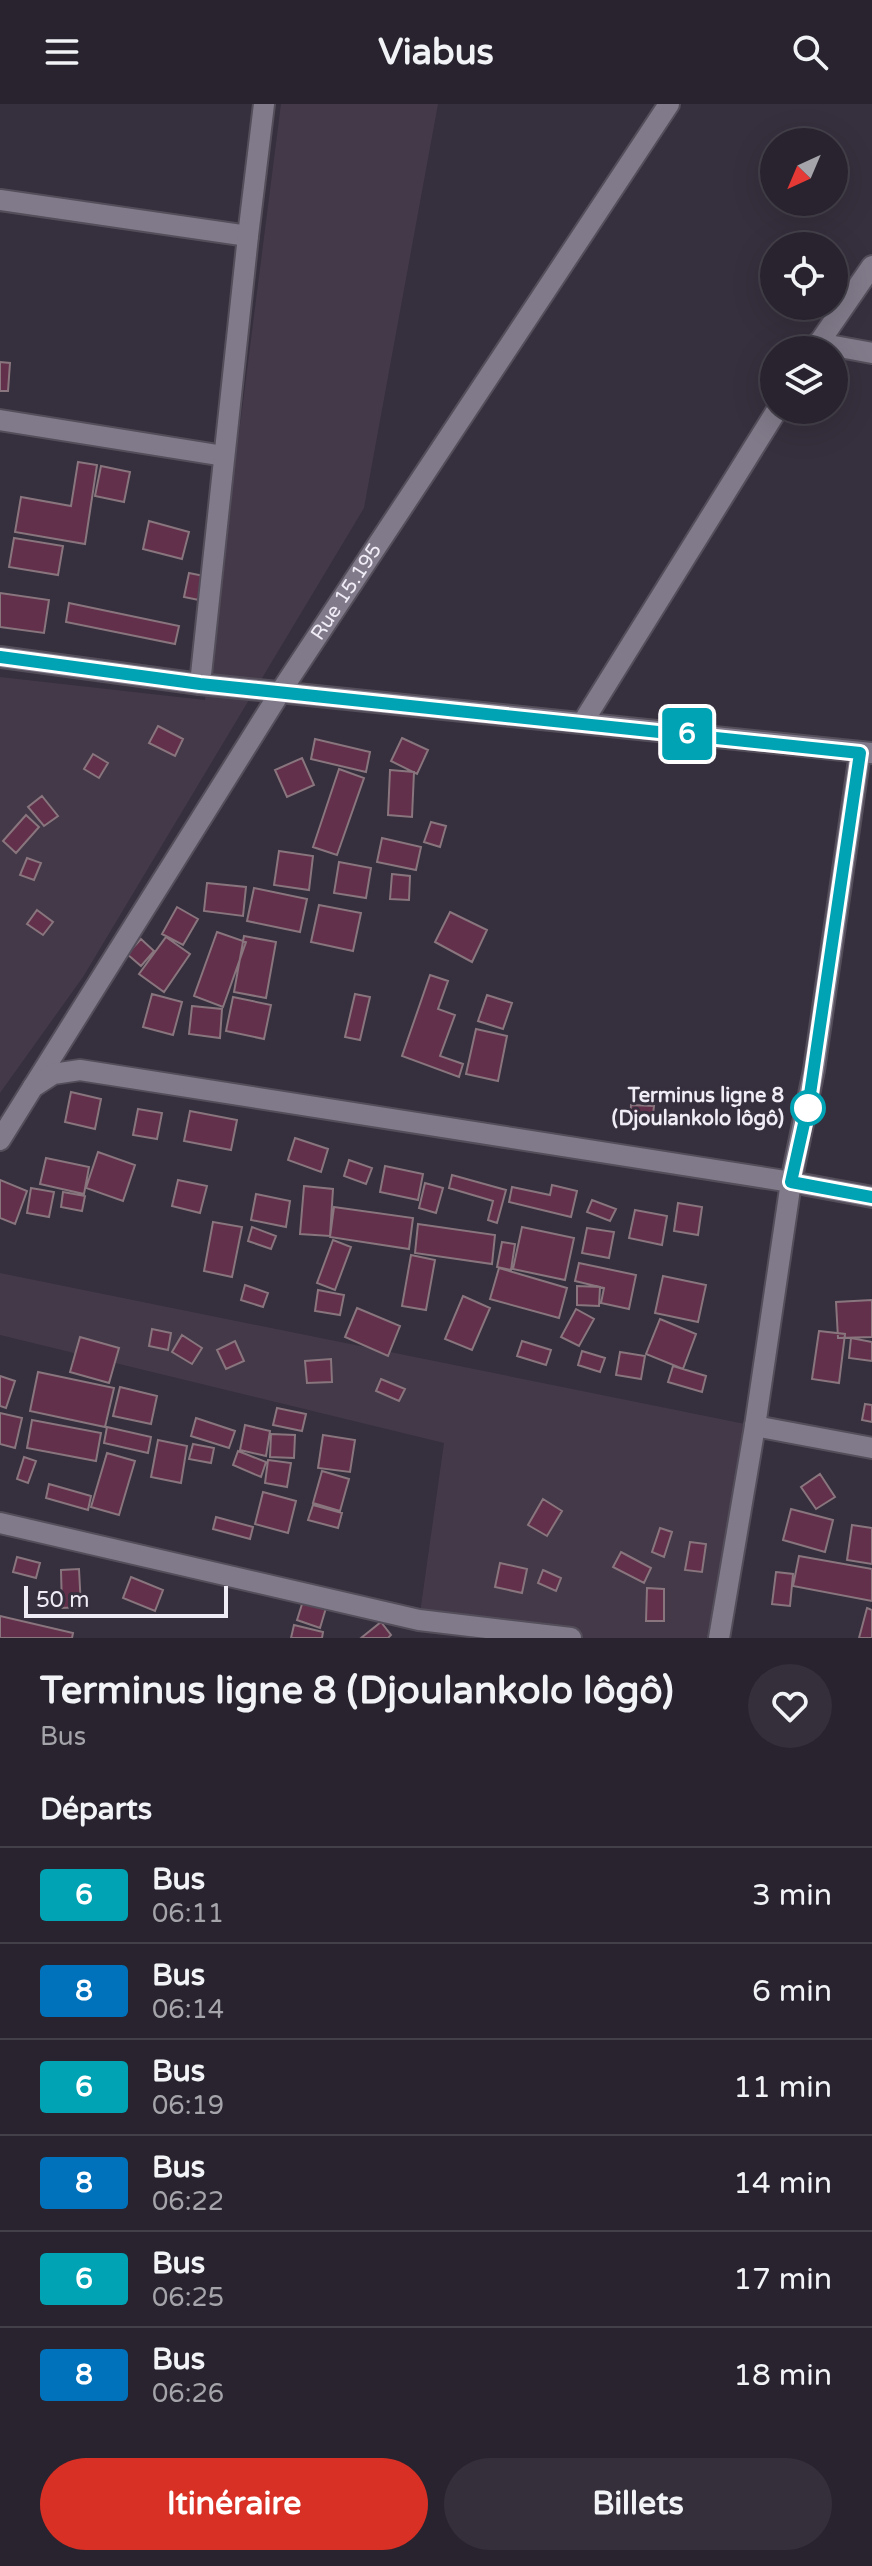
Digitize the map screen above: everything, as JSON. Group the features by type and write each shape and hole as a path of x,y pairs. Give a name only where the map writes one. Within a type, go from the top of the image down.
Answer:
{"street":[{"path":"200,684 264,104"},
{"name":"Rue 15.195","path":"0,1140 281,691 669,104"},
{"path":"0,200 248,236"},
{"path":"824,336 872,266"},
{"path":"848,350 872,353"},
{"path":"0,420 224,456"},
{"path":"583,722 768,424"},
{"path":"0,657 200,684 866,753 809,1101 791,1182 755,1426 719,1638"},
{"path":"33,1087 53,1074 80,1070 872,1197"},
{"path":"755,1426 872,1448"},
{"path":"0,1523 417,1629 571,1638"}],"shaded area":[{"path":"281,104 438,104 364,508 83,977 0,1093 0,677 205,700"},
{"path":"0,1273 755,1426 719,1638 571,1638 419,1620 444,1443 0,1335"}],"building":[{"path":"0,362 10,363 8,391 0,391"},
{"path":"78,462 97,465 85,544 15,532 21,497 71,506"},
{"path":"101,466 130,472 124,502 95,496"},
{"path":"149,521 189,532 182,559 143,549"},
{"path":"14,538 63,546 58,575 9,567"},
{"path":"189,573 209,577 204,601 184,597"},
{"path":"0,593 49,600 44,633 0,627"},
{"path":"69,603 179,626 175,644 66,622"},
{"path":"158,726 183,739 175,756 149,743"},
{"path":"402,738 428,750 417,774 391,761"},
{"path":"315,739 370,752 366,772 311,759"},
{"path":"93,754 108,763 99,778 84,769"},
{"path":"302,758 314,785 287,797 275,770"},
{"path":"339,769 364,778 337,855 313,847"},
{"path":"390,770 414,772 412,817 388,815"},
{"path":"42,796 58,816 44,826 28,807"},
{"path":"26,815 39,827 16,853 3,841"},
{"path":"431,822 446,826 440,847 424,842"},
{"path":"382,838 421,847 416,870 377,862"},
{"path":"279,851 313,856 309,890 274,885"},
{"path":"27,858 41,863 34,880 20,875"},
{"path":"339,862 371,868 366,898 334,893"},
{"path":"392,874 410,876 409,900 390,899"},
{"path":"207,883 246,887 243,916 204,911"},
{"path":"254,888 307,899 300,932 247,921"},
{"path":"319,905 361,913 353,951 311,942"},
{"path":"177,907 198,919 183,945 162,934"},
{"path":"37,910 53,922 43,935 27,924"},
{"path":"450,912 487,930 472,962 435,942"},
{"path":"217,932 246,942 223,1007 194,996"},
{"path":"244,936 276,942 266,998 234,992"},
{"path":"166,937 190,954 164,992 139,974"},
{"path":"141,939 154,951 141,966 127,954"},
{"path":"430,975 448,981 438,1009 455,1015 440,1056 463,1064 459,1077 402,1056"},
{"path":"152,994 182,1002 173,1035 143,1027"},
{"path":"355,994 370,997 360,1040 345,1037"},
{"path":"487,995 512,1003 503,1029 478,1021"},
{"path":"233,997 271,1005 264,1039 226,1031"},
{"path":"192,1006 222,1009 220,1038 189,1034"},
{"path":"476,1029 507,1036 498,1081 466,1074"},
{"path":"71,1092 101,1099 95,1129 65,1122"},
{"path":"631,1105 654,1106 652,1122 630,1121"},
{"path":"138,1109 162,1113 157,1139 133,1135"},
{"path":"190,1111 237,1120 231,1150 184,1141"},
{"path":"295,1138 328,1149 321,1172 288,1160"},
{"path":"98,1152 135,1165 123,1201 86,1188"},
{"path":"46,1158 89,1167 84,1194 40,1184"},
{"path":"349,1160 372,1168 366,1184 344,1176"},
{"path":"385,1166 423,1174 418,1200 380,1192"},
{"path":"452,1175 506,1190 497,1223 488,1220 493,1201 449,1188"},
{"path":"0,1180 27,1191 15,1224 0,1218"},
{"path":"178,1180 207,1186 200,1213 172,1206"},
{"path":"425,1183 443,1188 436,1213 419,1208"},
{"path":"552,1185 577,1191 571,1217 509,1202 512,1187 550,1195"},
{"path":"304,1186 333,1189 330,1236 300,1234"},
{"path":"31,1188 54,1192 49,1217 27,1213"},
{"path":"63,1192 85,1196 82,1211 61,1207"},
{"path":"256,1194 290,1201 286,1227 251,1220"},
{"path":"592,1200 616,1209 610,1221 587,1212"},
{"path":"678,1203 702,1207 698,1235 674,1231"},
{"path":"334,1207 413,1218 409,1249 330,1237"},
{"path":"635,1210 667,1216 662,1245 629,1238"},
{"path":"213,1222 242,1227 232,1277 204,1271"},
{"path":"418,1224 495,1235 492,1264 415,1253"},
{"path":"252,1227 276,1236 271,1249 248,1241"},
{"path":"522,1227 574,1238 565,1280 513,1269"},
{"path":"587,1228 614,1232 609,1258 582,1253"},
{"path":"333,1240 351,1247 335,1290 317,1283"},
{"path":"502,1242 515,1244 511,1270 497,1267"},
{"path":"411,1255 435,1260 426,1310 402,1306"},
{"path":"579,1263 636,1275 629,1309 601,1303 604,1288 575,1281"},
{"path":"499,1268 567,1288 559,1318 490,1299"},
{"path":"663,1276 706,1285 698,1322 655,1313"},
{"path":"245,1285 268,1293 263,1307 241,1300"},
{"path":"577,1286 600,1287 599,1306 577,1305"},
{"path":"318,1290 344,1295 340,1315 315,1311"},
{"path":"463,1296 490,1308 472,1350 445,1339"},
{"path":"872,1300 872,1337 838,1338 836,1302"},
{"path":"357,1308 400,1326 388,1356 345,1337"},
{"path":"576,1309 594,1319 579,1346 561,1337"},
{"path":"660,1319 696,1334 683,1369 646,1354"},
{"path":"152,1329 171,1333 168,1350 149,1346"},
{"path":"819,1331 845,1334 839,1383 812,1379"},
{"path":"182,1335 202,1348 192,1364 172,1352"},
{"path":"80,1337 119,1348 109,1383 70,1372"},
{"path":"851,1338 872,1342 872,1361 849,1358"},
{"path":"235,1341 244,1361 226,1369 217,1350"},
{"path":"522,1341 551,1350 546,1365 517,1356"},
{"path":"582,1351 605,1358 600,1372 578,1365"},
{"path":"620,1352 645,1356 641,1379 616,1375"},
{"path":"331,1359 332,1382 307,1383 305,1361"},
{"path":"673,1366 706,1376 702,1392 668,1382"},
{"path":"38,1372 114,1388 105,1427 30,1411"},
{"path":"0,1376 15,1381 6,1408 0,1406"},
{"path":"381,1379 405,1389 399,1401 376,1391"},
{"path":"120,1387 157,1396 151,1424 113,1416"},
{"path":"865,1404 872,1405 872,1422 862,1420"},
{"path":"277,1408 306,1414 302,1431 273,1425"},
{"path":"0,1413 22,1418 15,1448 0,1444"},
{"path":"196,1418 235,1431 229,1448 191,1436"},
{"path":"32,1420 101,1433 96,1461 27,1448"},
{"path":"245,1425 270,1431 266,1456 240,1450"},
{"path":"107,1427 151,1437 148,1453 104,1443"},
{"path":"271,1434 295,1435 294,1458 270,1457"},
{"path":"323,1435 355,1440 350,1472 318,1468"},
{"path":"158,1440 187,1446 181,1483 151,1477"},
{"path":"193,1444 214,1448 211,1463 189,1459"},
{"path":"238,1451 266,1462 261,1477 233,1465"},
{"path":"107,1453 135,1461 119,1515 91,1507"},
{"path":"24,1457 36,1461 28,1483 17,1479"},
{"path":"268,1460 291,1463 287,1487 265,1483"},
{"path":"322,1471 349,1479 340,1511 313,1503"},
{"path":"820,1474 835,1497 816,1509 801,1487"},
{"path":"49,1484 91,1496 88,1510 46,1498"},
{"path":"263,1492 296,1501 288,1533 255,1524"},
{"path":"543,1499 562,1511 547,1536 528,1525"},
{"path":"313,1505 342,1513 338,1528 308,1520"},
{"path":"791,1509 833,1520 825,1552 783,1540"},
{"path":"216,1517 253,1527 250,1539 213,1529"},
{"path":"852,1525 872,1528 872,1564 847,1560"},
{"path":"660,1528 672,1532 664,1557 652,1552"},
{"path":"690,1542 706,1544 702,1572 685,1570"},
{"path":"621,1552 651,1568 644,1583 613,1567"},
{"path":"799,1556 872,1569 872,1601 793,1586"},
{"path":"17,1557 40,1563 36,1578 13,1572"},
{"path":"500,1563 527,1569 522,1593 495,1587"},
{"path":"79,1569 81,1607 62,1608 61,1570"},
{"path":"543,1570 561,1578 556,1591 538,1583"},
{"path":"776,1572 793,1574 790,1606 772,1604"},
{"path":"131,1577 163,1590 155,1611 123,1598"},
{"path":"647,1588 664,1589 664,1621 646,1621"},
{"path":"303,1601 326,1608 320,1628 297,1620"},
{"path":"867,1608 872,1610 872,1638 859,1638"},
{"path":"0,1616 73,1633 72,1638 0,1638"},
{"path":"381,1622 391,1635 388,1638 361,1638"},
{"path":"294,1625 323,1632 322,1638 291,1638"}],"bus line":[{"name":"6","path":"0,657 200,684 860,753 809,1101 791,1182 872,1197"}],"place":[{"name":"Terminus ligne 8 (Djoulankolo lôgô)","path":"808,1108"}]}
